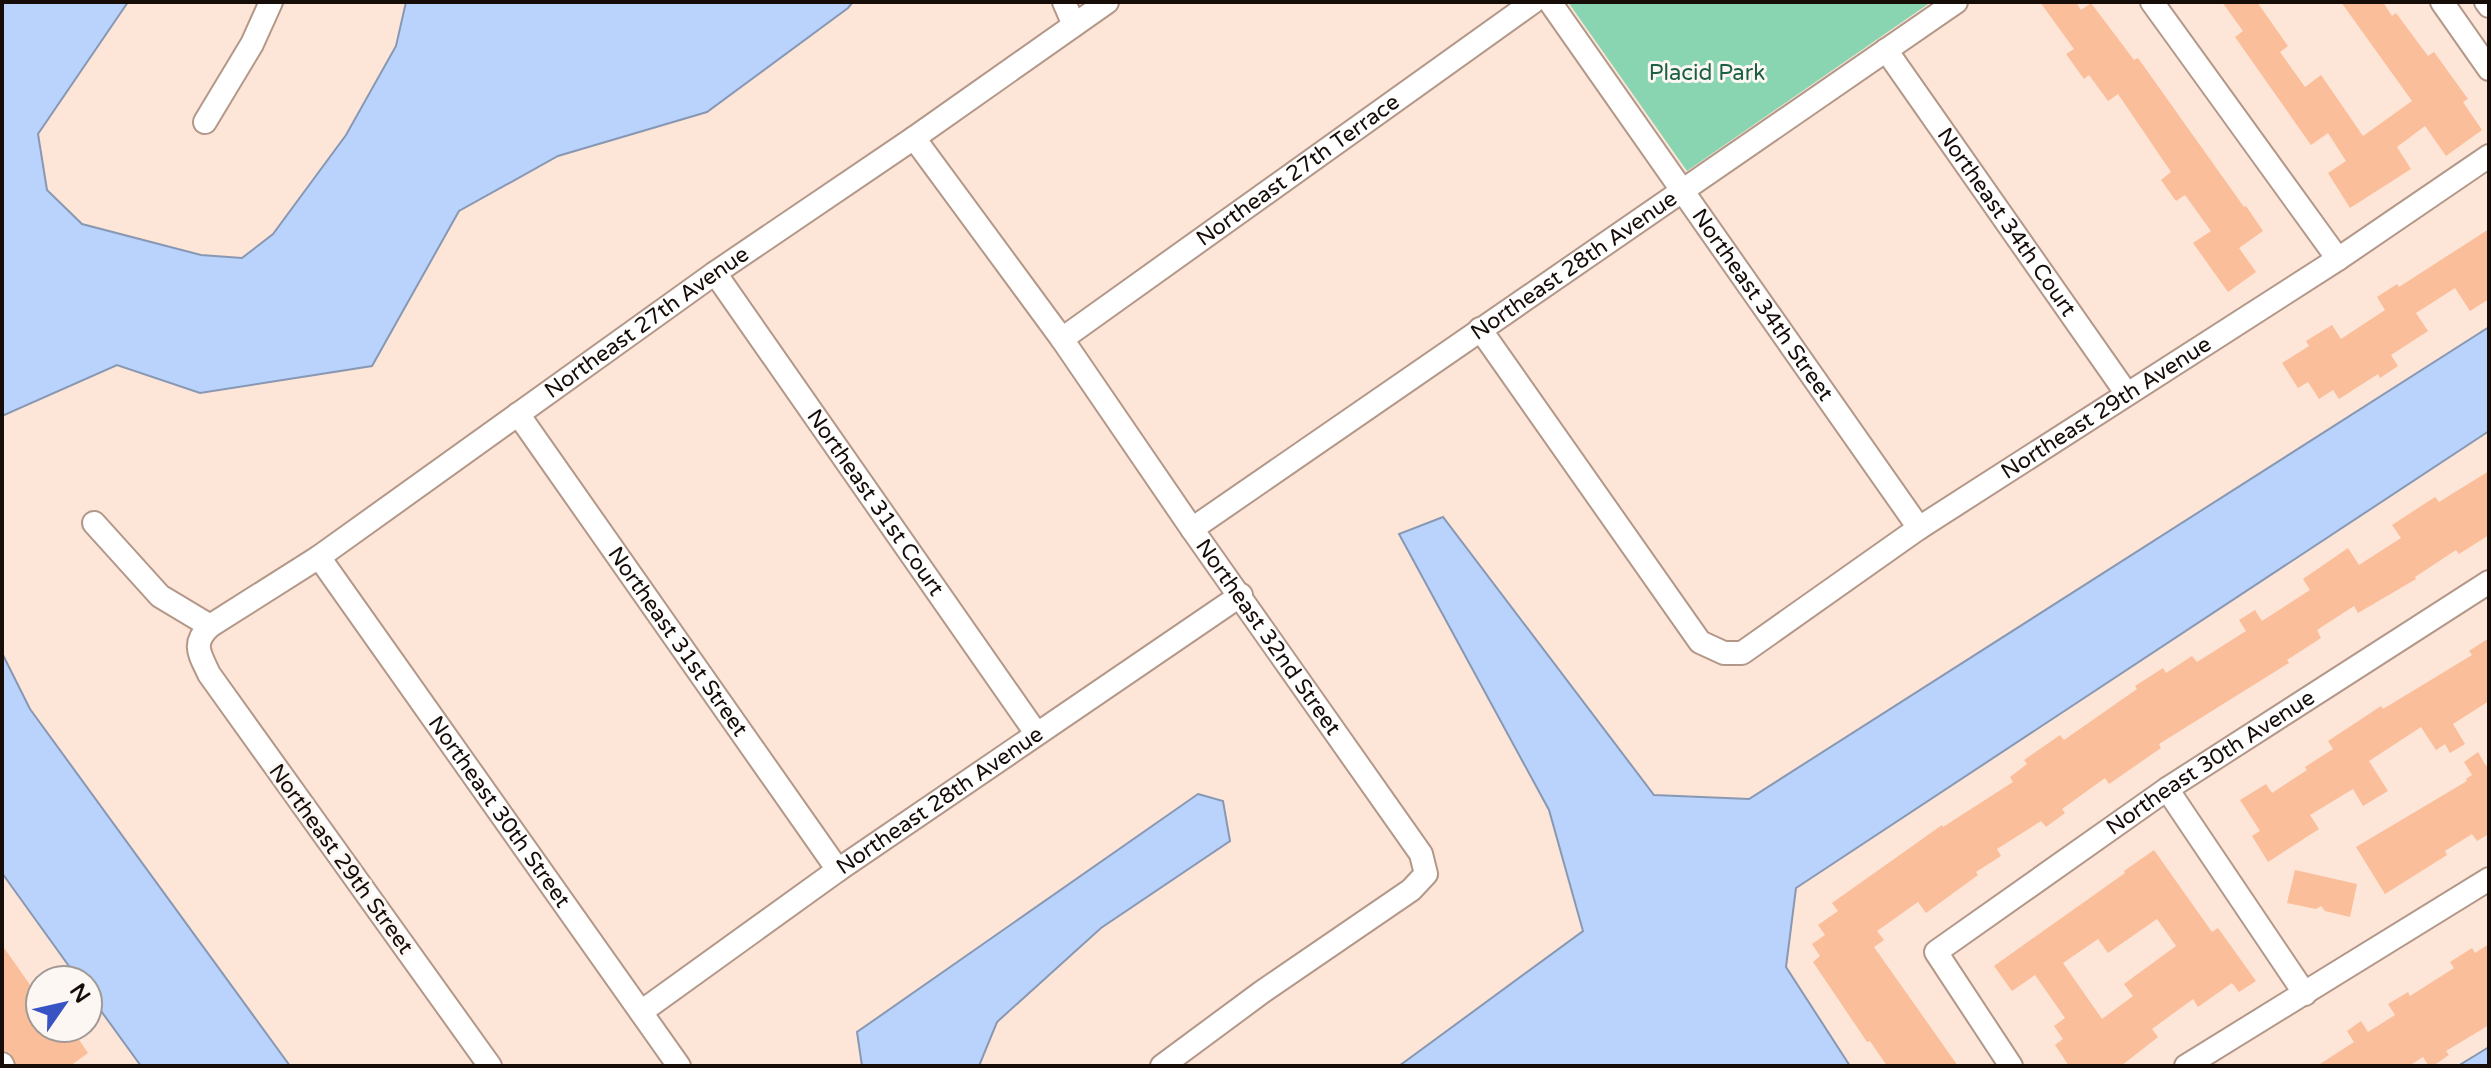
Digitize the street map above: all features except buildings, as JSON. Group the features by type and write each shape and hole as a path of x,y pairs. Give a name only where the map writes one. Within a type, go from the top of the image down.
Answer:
{"street":[{"path":"205,122 252,44 271,2"},
{"path":"1064,2 1074,25"},
{"name":"Northeast 27th Avenue","path":"210,626 319,557 715,273 1107,2"},
{"name":"Northeast 27th Terrace","path":"1062,339 1533,2"},
{"name":"Northeast 34th Street","path":"1550,2 1919,528"},
{"name":"Northeast 28th Avenue","path":"1192,529 1956,2"},
{"path":"2152,2 2338,259"},
{"path":"2442,2 2489,69"},
{"name":"Northeast 34th Court","path":"1886,50 2127,394"},
{"name":"Northeast 32nd Street","path":"914,138 1062,339 1421,854 1426,874 1411,890 1262,992 1162,1066"},
{"name":"Northeast 29th Avenue","path":"1480,329 1700,642 1724,653 1742,653 1919,528 2338,259 2489,156"},
{"name":"Northeast 31st Court","path":"715,273 1036,733"},
{"name":"Northeast 31st Street","path":"518,414 838,870"},
{"path":"94,523 160,596 210,626"},
{"name":"Northeast 30th Street","path":"319,557 679,1066"},
{"name":"Northeast 30th Avenue","path":"2011,1066 1936,952 2167,789 2489,582"},
{"name":"Northeast 28th Avenue","path":"641,1012 838,870 1241,595"},
{"name":"Northeast 29th Street","path":"210,626 201,635 198,649 209,674 490,1066"},
{"path":"2167,789 2305,994"},
{"path":"2186,1066 2489,879"}],"green space":[{"name":"Placid Park","path":"1568,2 1931,2 1687,171"}],"water":[{"path":"2,2 128,2 38,134 47,190 82,224 201,255 242,258 273,234 346,135 396,46 406,2 853,2 707,112 558,156 459,211 372,366 200,393 117,365 2,416"},
{"path":"2489,327 2489,431 1796,888 1786,967 1850,1066 1399,1066 1583,931 1549,810 1399,534 1443,517 1654,795 1749,799"},
{"path":"2,653 30,709 290,1066 141,1066 104,1015 104,964 67,964 2,873"},
{"path":"1198,794 1223,801 1230,841 1101,928 997,1022 979,1066 862,1066 857,1032"},
{"path":"2489,1047 2489,1066 2458,1066"}]}
